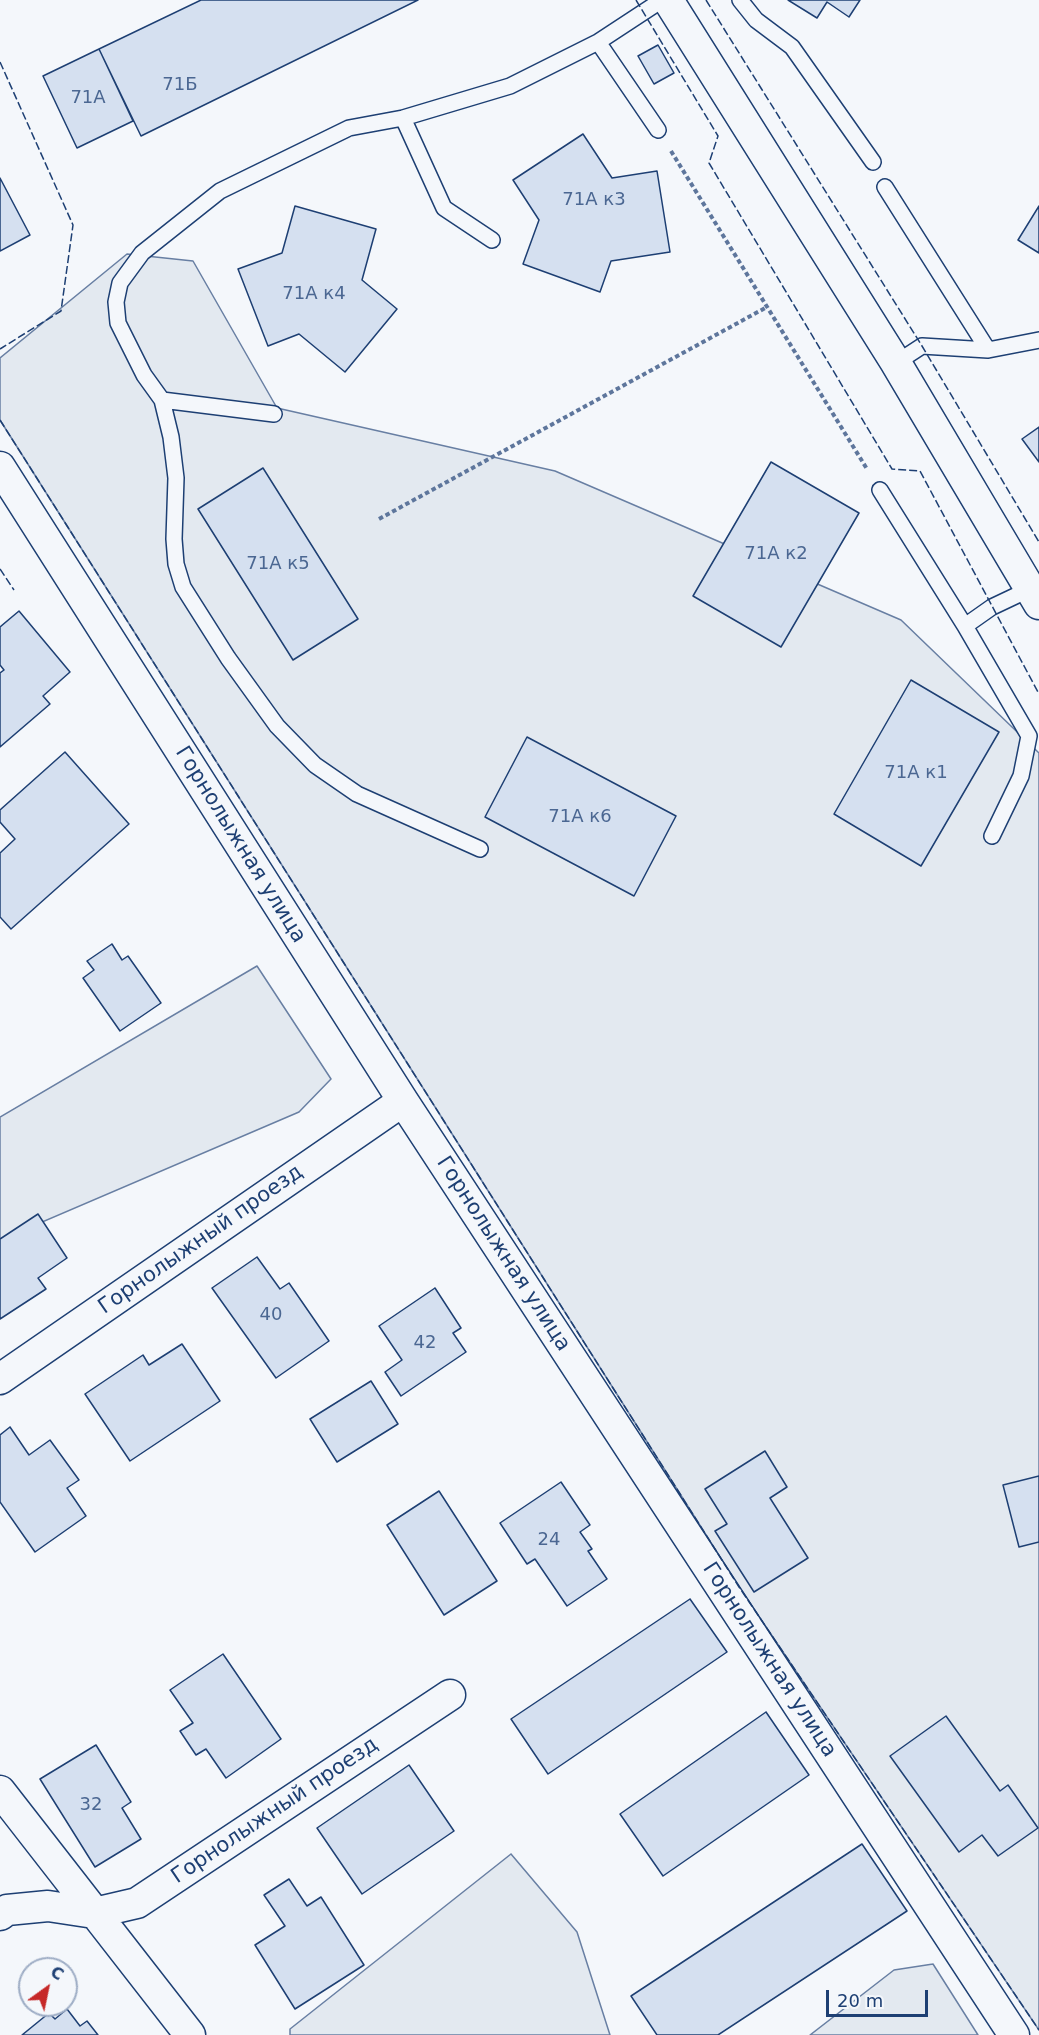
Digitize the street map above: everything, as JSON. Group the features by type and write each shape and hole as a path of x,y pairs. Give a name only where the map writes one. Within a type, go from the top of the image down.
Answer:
{"street":[{"path":"668,0 896,363 1035,596"},
{"name":"Горнолыжная улица","path":"0,467 403,1101 1014,2035"},
{"name":"Горнолыжный проезд","path":"0,1379 403,1101"},
{"name":"Горнолыжный проезд","path":"0,1915 7,1910 48,1906 94,1913 137,1903 450,1695"},
{"path":"0,1791 190,2035"}],"lane":[{"path":"480,849 357,794 315,765 277,726 228,658 183,587 176,564 174,539 176,478 171,436 162,400 144,375 118,323 116,302 120,283 142,253 220,191 349,128 403,118 510,86 598,42 662,0"},
{"path":"740,0 756,20 792,47 873,162"},
{"path":"598,42 658,130"},
{"path":"403,118 444,208 492,240"},
{"path":"885,187 988,350"},
{"path":"896,363 922,346 988,350 1039,340"},
{"path":"162,400 274,414"},
{"path":"880,490 965,626 1029,736 1022,776 992,836"},
{"path":"965,626 992,607 1035,596"}],"path":[{"path":"658,130 880,490"},
{"path":"379,519 767,307"}],"shaded area":[{"path":"127,254 193,261 277,408 555,471 901,620 1039,753 1039,2030 739,1587 0,420 0,358"},
{"path":"257,966 331,1079 299,1112 0,1240 0,1117"},
{"path":"511,1854 577,1932 610,2035 290,2035 290,2029"},
{"path":"933,1964 978,2035 810,2035 894,1970"}],"building":[{"path":"201,0 418,0 141,136 99,49"},
{"path":"788,0 860,0 849,17 827,2 817,18"},
{"path":"658,45 674,73 654,84 638,56"},
{"path":"99,49 133,121 77,148 43,76"},
{"path":"583,134 612,178 657,171 670,252 611,261 600,292 523,264 539,220 513,180"},
{"path":"0,178 30,235 0,251"},
{"path":"295,206 376,229 362,280 397,309 345,372 299,334 268,346 238,269 282,253"},
{"path":"1039,206 1039,253 1018,240"},
{"path":"1039,427 1039,462 1022,439"},
{"path":"771,462 859,513 781,647 693,596"},
{"path":"263,468 358,619 293,660 198,509"},
{"path":"19,611 70,672 43,696 50,704 0,747 0,673 4,670 0,665 0,627"},
{"path":"911,680 999,732 921,866 834,814"},
{"path":"527,737 676,816 634,896 485,817"},
{"path":"65,752 129,824 11,929 0,917 0,853 15,839 0,822 0,810"},
{"path":"112,944 122,960 128,956 161,1003 120,1031 83,978 94,970 87,961"},
{"path":"38,1214 67,1258 38,1278 46,1289 0,1319 0,1239"},
{"path":"257,1257 280,1289 289,1283 329,1341 276,1378 212,1288"},
{"path":"435,1288 461,1328 453,1333 466,1352 401,1396 385,1372 402,1360 379,1326"},
{"path":"182,1344 220,1401 130,1461 85,1394 143,1355 149,1365"},
{"path":"371,1381 398,1424 337,1462 310,1419"},
{"path":"10,1427 29,1455 50,1440 79,1480 67,1488 86,1516 35,1552 0,1502 0,1435"},
{"path":"765,1451 787,1487 770,1498 808,1558 754,1592 715,1531 727,1524 705,1489"},
{"path":"1039,1476 1039,1542 1019,1547 1003,1485"},
{"path":"561,1482 590,1525 580,1532 592,1549 588,1551 607,1579 567,1606 535,1559 527,1564 500,1523"},
{"path":"439,1491 497,1581 444,1615 387,1525"},
{"path":"690,1599 727,1652 548,1774 511,1719"},
{"path":"223,1654 281,1739 226,1778 206,1749 196,1755 180,1731 193,1723 170,1690"},
{"path":"766,1712 809,1775 663,1876 620,1814"},
{"path":"946,1716 1000,1791 1008,1785 1038,1828 998,1856 982,1835 959,1852 890,1756"},
{"path":"96,1745 131,1802 122,1808 141,1839 95,1867 40,1779"},
{"path":"409,1765 454,1831 362,1894 317,1828"},
{"path":"862,1844 907,1911 718,2035 657,2035 631,1996"},
{"path":"289,1879 307,1906 321,1897 364,1965 295,2009 255,1945 285,1926 264,1895"},
{"path":"44,2017 55,2019 73,2017 80,2026 87,2021 98,2035 22,2035"}],"fence":[{"path":"636,0 718,136 709,163 892,469 920,471 1039,694"},
{"path":"706,0 922,346 1039,542"},
{"path":"0,62 73,225 61,311 0,349"},
{"path":"0,420 739,1587 1039,2030"},
{"path":"0,569 14,590"}]}
